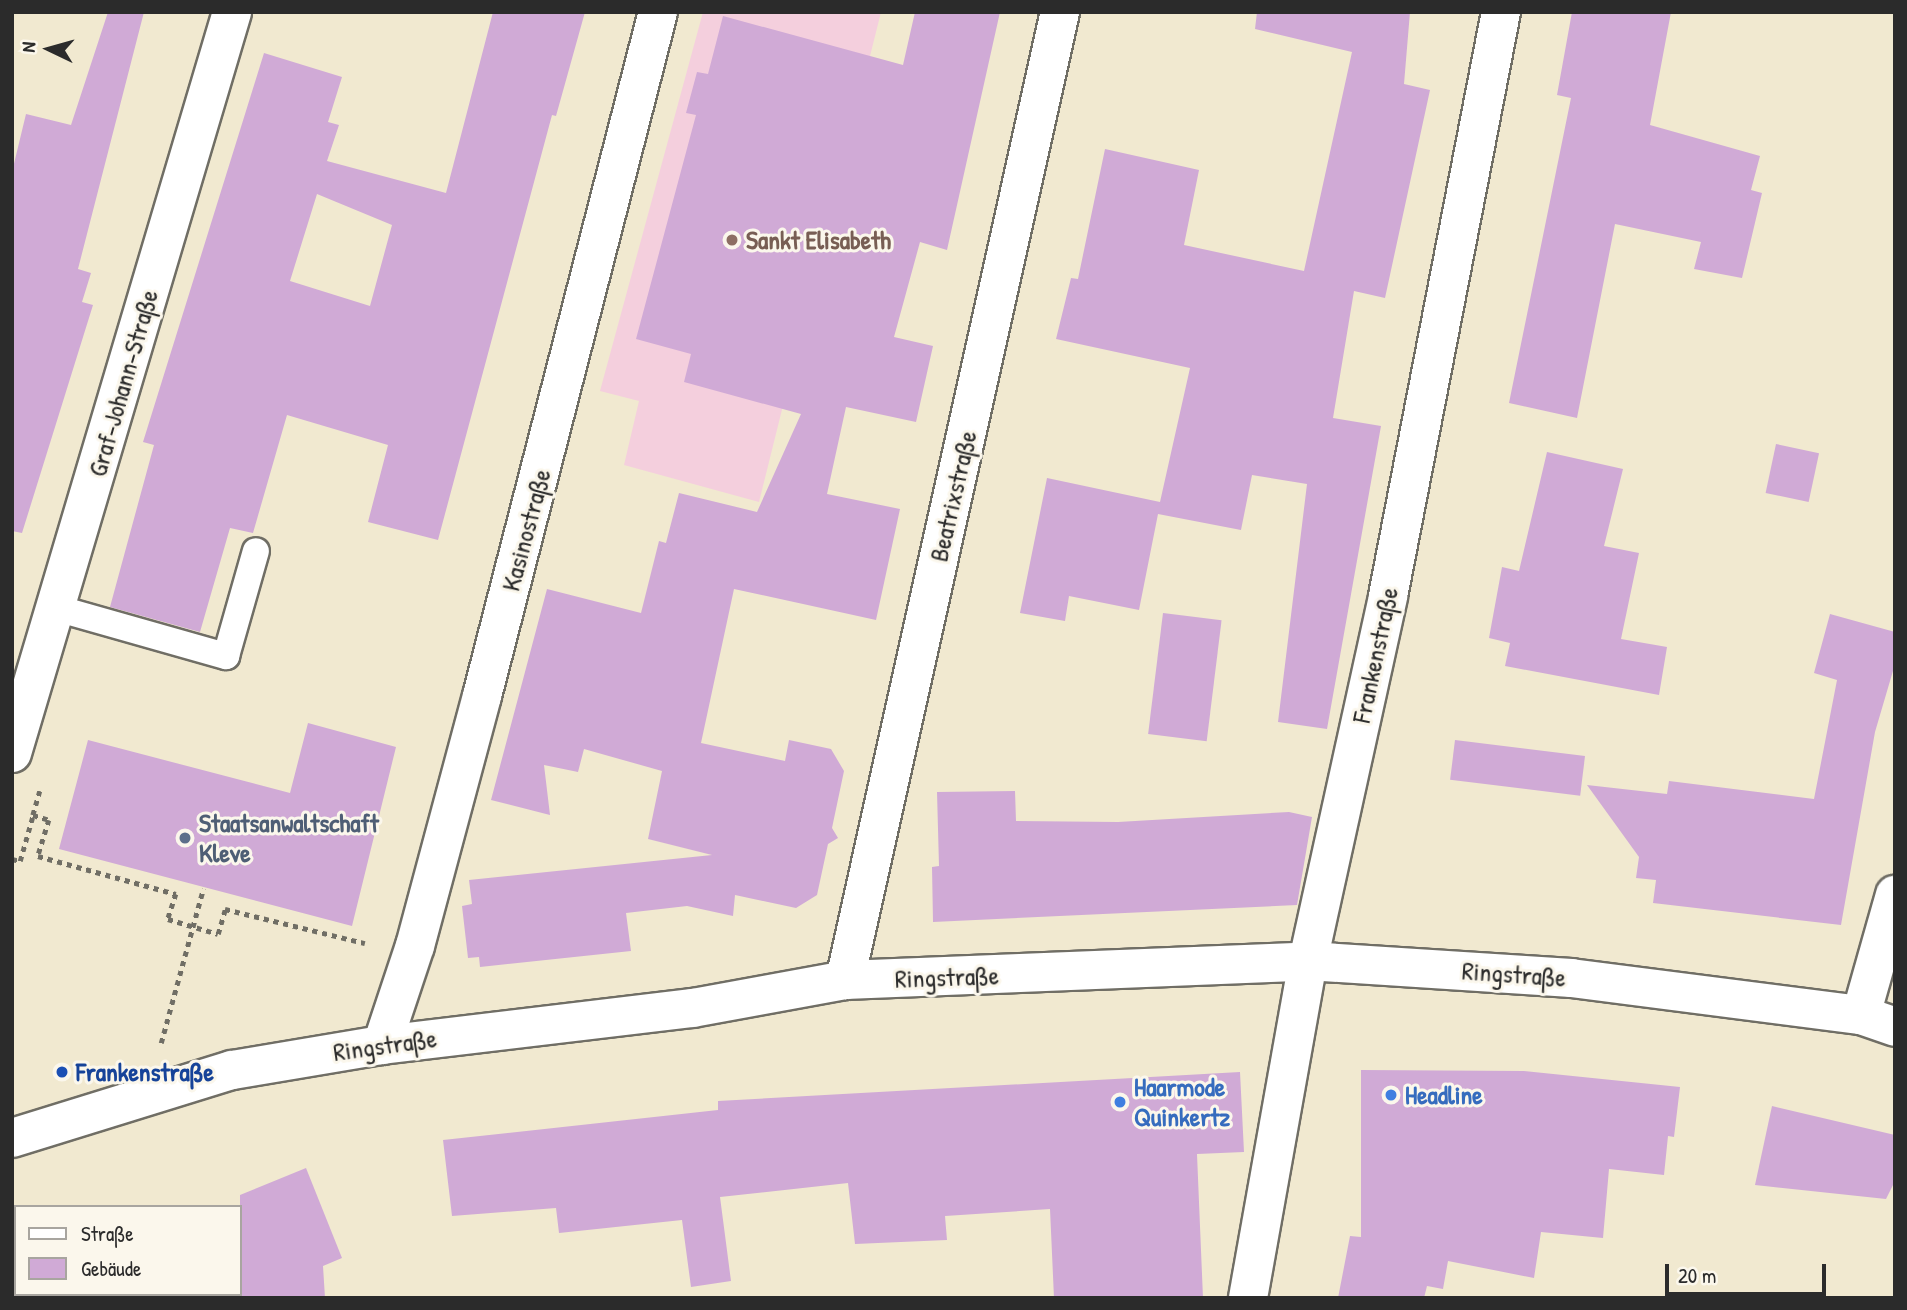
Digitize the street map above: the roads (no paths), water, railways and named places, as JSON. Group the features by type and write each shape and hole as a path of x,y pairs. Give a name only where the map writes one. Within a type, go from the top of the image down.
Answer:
{"street":[{"name":"Graf-Johann-Straße","path":"12,753 232,12"},
{"name":"Kasinostraße","path":"382,1045 415,946 658,12"},
{"name":"Beatrixstraße","path":"845,980 1060,12"},
{"name":"Frankenstraße","path":"1248,1298 1308,961 1388,596 1501,12"},
{"path":"1878,1021 1895,895"},
{"name":"Ringstraße","path":"12,1138 146,1094 232,1070 382,1045 693,1008 845,980 1308,961 1571,978 1878,1021"}],"lane":[{"path":"56,608 226,656 256,551"}],"place":[{"name":"Sankt Elisabeth","path":"732,240"},
{"name":"Staatsanwaltschaft Kleve","path":"185,838"},
{"name":"Frankenstraße","path":"62,1072"},
{"name":"Headline","path":"1391,1095"},
{"name":"Haarmode Quinkertz","path":"1120,1102"}]}
